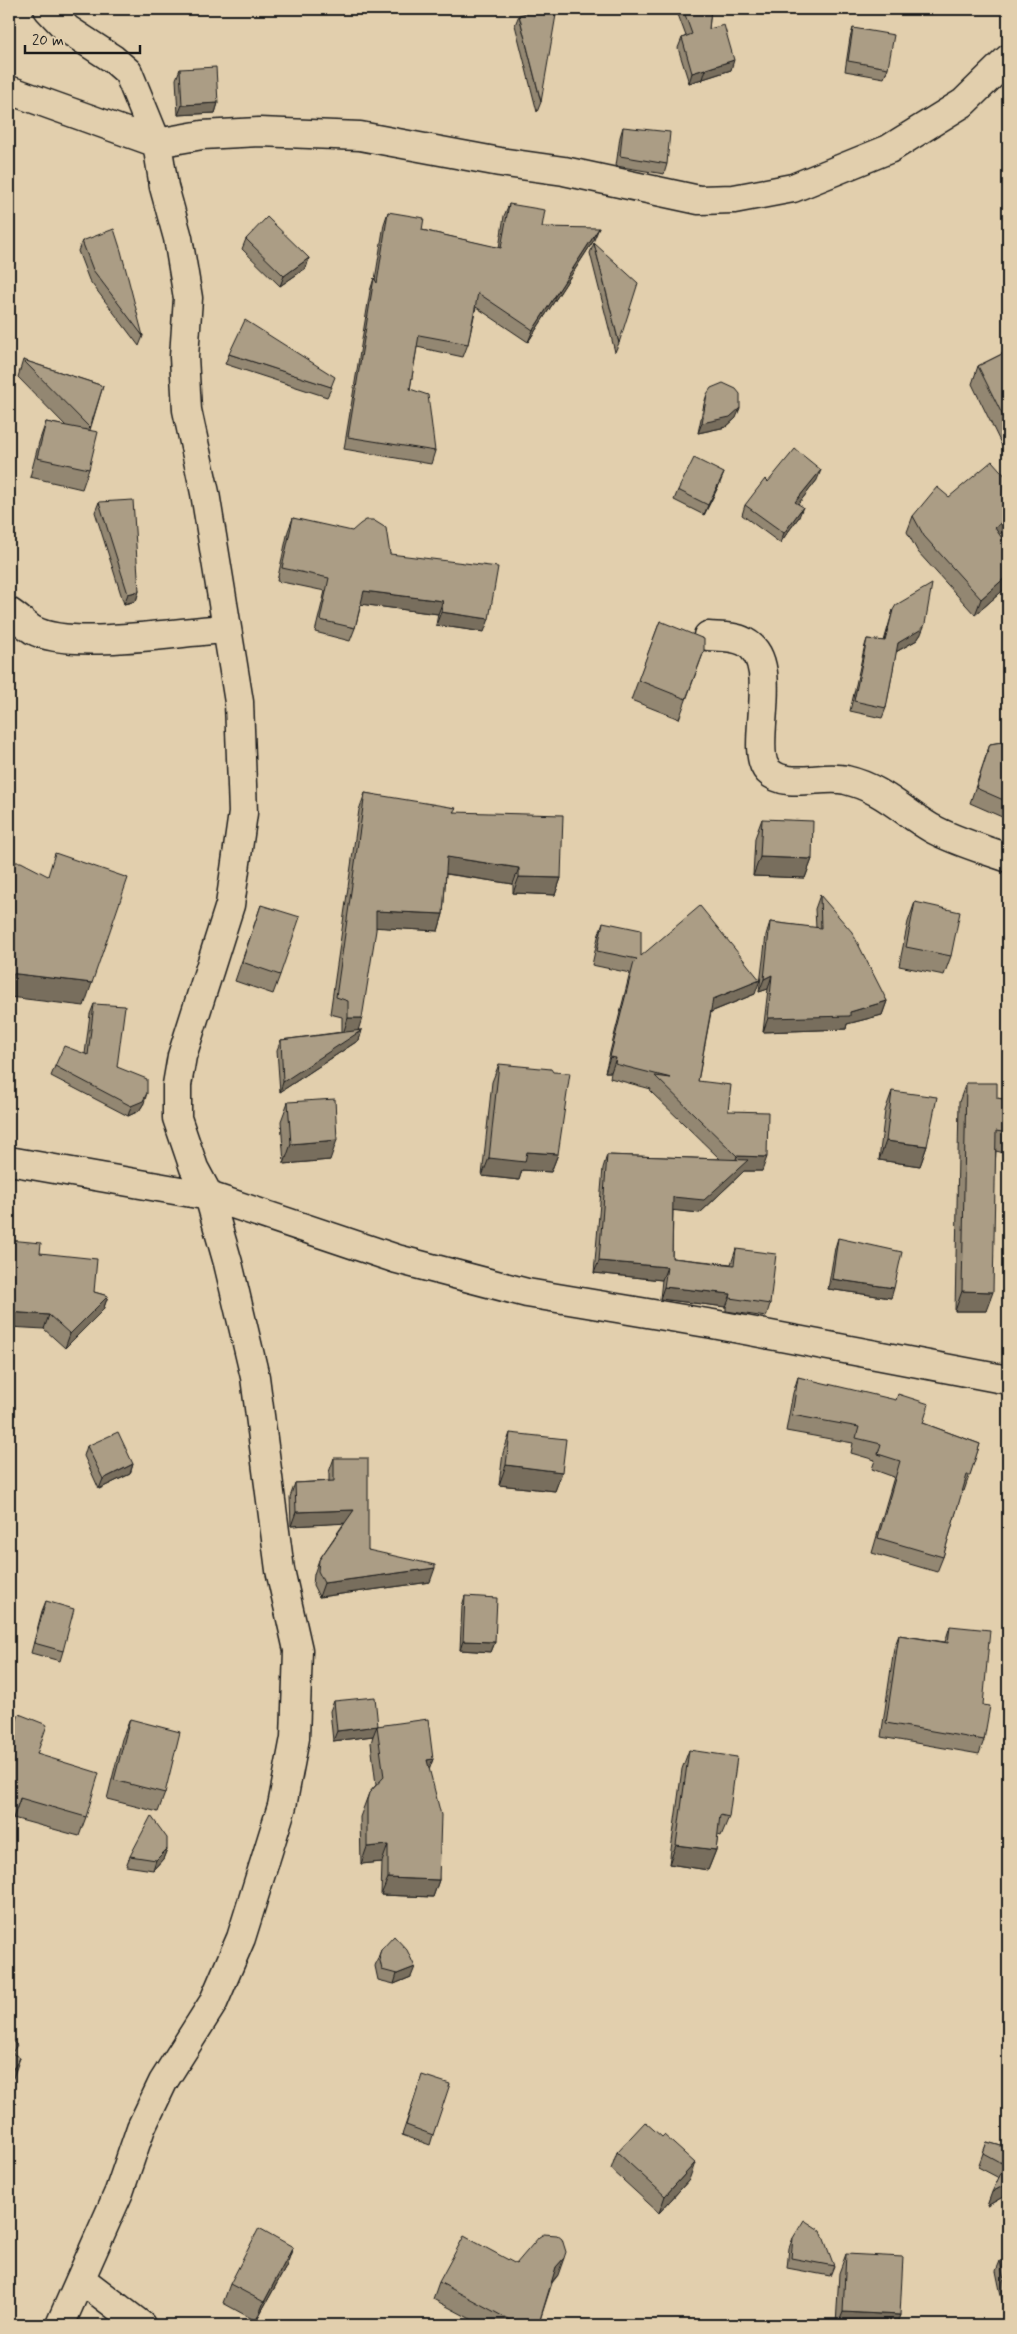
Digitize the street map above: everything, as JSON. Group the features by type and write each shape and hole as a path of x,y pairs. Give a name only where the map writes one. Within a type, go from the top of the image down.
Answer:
{"street":[{"path":"48,9 67,29 113,59 128,72 157,143 164,187 178,238 188,298 184,357 188,410 205,493 238,702 243,814 230,905 182,1056 177,1085 177,1118 186,1148 209,1196 228,1263 255,1377 280,1570 298,1650 295,1738 282,1806 241,1938 213,2003 163,2082 141,2128 119,2192 60,2325"},
{"path":"9,90 157,143 202,135 259,132 360,136 500,162 564,171 699,200 734,199 793,188 889,149 963,103 1008,59"},
{"path":"9,612 34,630 66,638 157,635 227,629"},
{"path":"708,636 746,642 755,651 765,685 761,752 767,770 778,777 796,780 843,779 866,786 882,794 932,829 1008,858"},
{"path":"9,1161 209,1196 397,1259 527,1293 713,1324 1008,1380"},
{"path":"81,2279 141,2325"}],"building":[{"path":"542,9 557,9 541,102 519,15"},
{"path":"683,9 711,9 709,29 724,25 734,60 706,69 706,71 705,69 692,73 682,38 692,34"},
{"path":"853,28 894,35 888,68 848,61"},
{"path":"216,67 218,103 182,105 180,69"},
{"path":"623,127 670,132 667,164 620,156"},
{"path":"509,204 545,210 542,227 599,228 533,330 478,293 468,344 419,335 410,389 428,395 435,451 348,437 374,278 377,283 388,212 424,218 422,230 501,248"},
{"path":"267,217 309,258 284,276 246,239"},
{"path":"114,229 143,336 93,270 82,241"},
{"path":"594,243 638,283 619,343"},
{"path":"245,320 335,377 331,387 229,354"},
{"path":"1008,351 1008,426 978,366"},
{"path":"23,360 103,386 90,428"},
{"path":"723,383 736,389 740,394 740,408 730,417 702,423 707,394 711,388"},
{"path":"46,422 98,432 89,469 37,458"},
{"path":"795,449 821,470 795,502 803,507 784,533 745,505 765,479 768,482"},
{"path":"694,458 724,473 708,505 678,490"},
{"path":"992,461 1008,479 1008,516 995,528 1008,547 1008,575 981,599 924,536 913,516 937,487 949,497"},
{"path":"133,500 139,591 128,594 99,502"},
{"path":"293,518 352,531 366,520 373,520 386,528 390,554 498,567 489,619 441,612 443,601 364,591 355,628 320,620 329,578 282,568"},
{"path":"932,584 925,624 920,630 898,643 886,708 854,701 867,639 885,641 896,605"},
{"path":"660,621 704,639 704,651 686,699 638,680"},
{"path":"1008,741 1008,802 976,788 990,744"},
{"path":"365,793 456,808 453,812 563,815 561,878 519,877 519,868 447,857 443,914 376,911 376,930 362,1018 348,1018 348,1001 336,997"},
{"path":"762,819 813,821 812,859 760,857"},
{"path":"55,853 128,878 92,983 9,973 9,862 21,862 48,876"},
{"path":"820,895 852,932 887,1001 850,1012 850,1016 768,1018 772,975 764,979 770,922 821,928"},
{"path":"915,902 960,912 951,956 906,947"},
{"path":"261,905 300,917 280,975 242,962"},
{"path":"700,906 760,980 713,999 698,1081 731,1085 728,1111 768,1112 767,1157 737,1156 655,1076 671,1078 615,1064 616,1058 610,1057 634,962 637,959 597,951 603,922 641,930 641,956"},
{"path":"94,1004 125,1006 117,1067 147,1079 147,1093 143,1101 131,1106 55,1066 64,1046 88,1055"},
{"path":"362,1030 283,1082 281,1040"},
{"path":"499,1064 551,1069 553,1072 570,1073 558,1154 527,1152 525,1162 489,1158"},
{"path":"966,1083 997,1083 997,1098 1008,1100 1008,1133 996,1131 993,1292 962,1291"},
{"path":"892,1091 937,1097 927,1146 886,1141"},
{"path":"335,1099 337,1140 291,1144 288,1102"},
{"path":"607,1155 748,1160 704,1200 673,1197 672,1258 734,1265 736,1249 776,1254 770,1304 730,1298 731,1294 664,1287 667,1267 599,1261"},
{"path":"9,1184 12,1186 14,1200 9,1213"},
{"path":"838,1238 902,1252 894,1288 832,1279"},
{"path":"9,1240 41,1243 40,1253 97,1259 94,1292 108,1296 70,1334 49,1315 9,1312"},
{"path":"798,1377 896,1400 898,1394 929,1404 923,1423 980,1444 970,1475 967,1475 943,1557 878,1538 900,1461 878,1454 881,1444 856,1438 859,1427 792,1415"},
{"path":"9,1421 13,1422 9,1449"},
{"path":"118,1432 133,1464 103,1479 87,1446"},
{"path":"510,1433 566,1439 562,1472 506,1465"},
{"path":"334,1458 368,1458 368,1550 435,1565 435,1568 324,1583 318,1571 319,1560 354,1510 296,1512 295,1483 334,1481"},
{"path":"465,1596 497,1598 495,1642 463,1641"},
{"path":"46,1601 74,1609 63,1651 34,1643"},
{"path":"950,1626 990,1630 983,1705 990,1706 984,1740 886,1723 899,1635 948,1643"},
{"path":"375,1697 378,1726 337,1731 334,1701"},
{"path":"19,1714 47,1725 37,1754 99,1773 86,1817 20,1798 9,1830 9,1743"},
{"path":"130,1719 180,1732 165,1793 114,1780"},
{"path":"428,1719 433,1759 427,1760 441,1815 439,1880 388,1878 388,1845 367,1847 367,1800 369,1793 384,1777 377,1726"},
{"path":"689,1750 737,1757 729,1817 720,1815 716,1850 676,1845"},
{"path":"151,1816 167,1838 167,1849 156,1860 130,1856"},
{"path":"394,1936 407,1950 415,1967 397,1974 382,1970 379,1956 381,1950"},
{"path":"9,2039 17,2045 12,2053 20,2058 9,2075"},
{"path":"422,2075 450,2084 433,2135 406,2125"},
{"path":"645,2122 662,2137 664,2135 695,2163 665,2196 617,2152"},
{"path":"987,2142 1008,2148 1008,2183 992,2192 1005,2165 983,2153"},
{"path":"804,2220 821,2231 834,2266 791,2258 793,2238"},
{"path":"259,2228 293,2247 264,2302 230,2284"},
{"path":"544,2234 557,2235 562,2239 566,2252 564,2258 556,2267 539,2323 545,2325 519,2325 439,2282 464,2236 516,2264 539,2237"},
{"path":"846,2254 903,2257 900,2315 843,2312"},
{"path":"1008,2259 1008,2289 1006,2290 1000,2261"}]}
